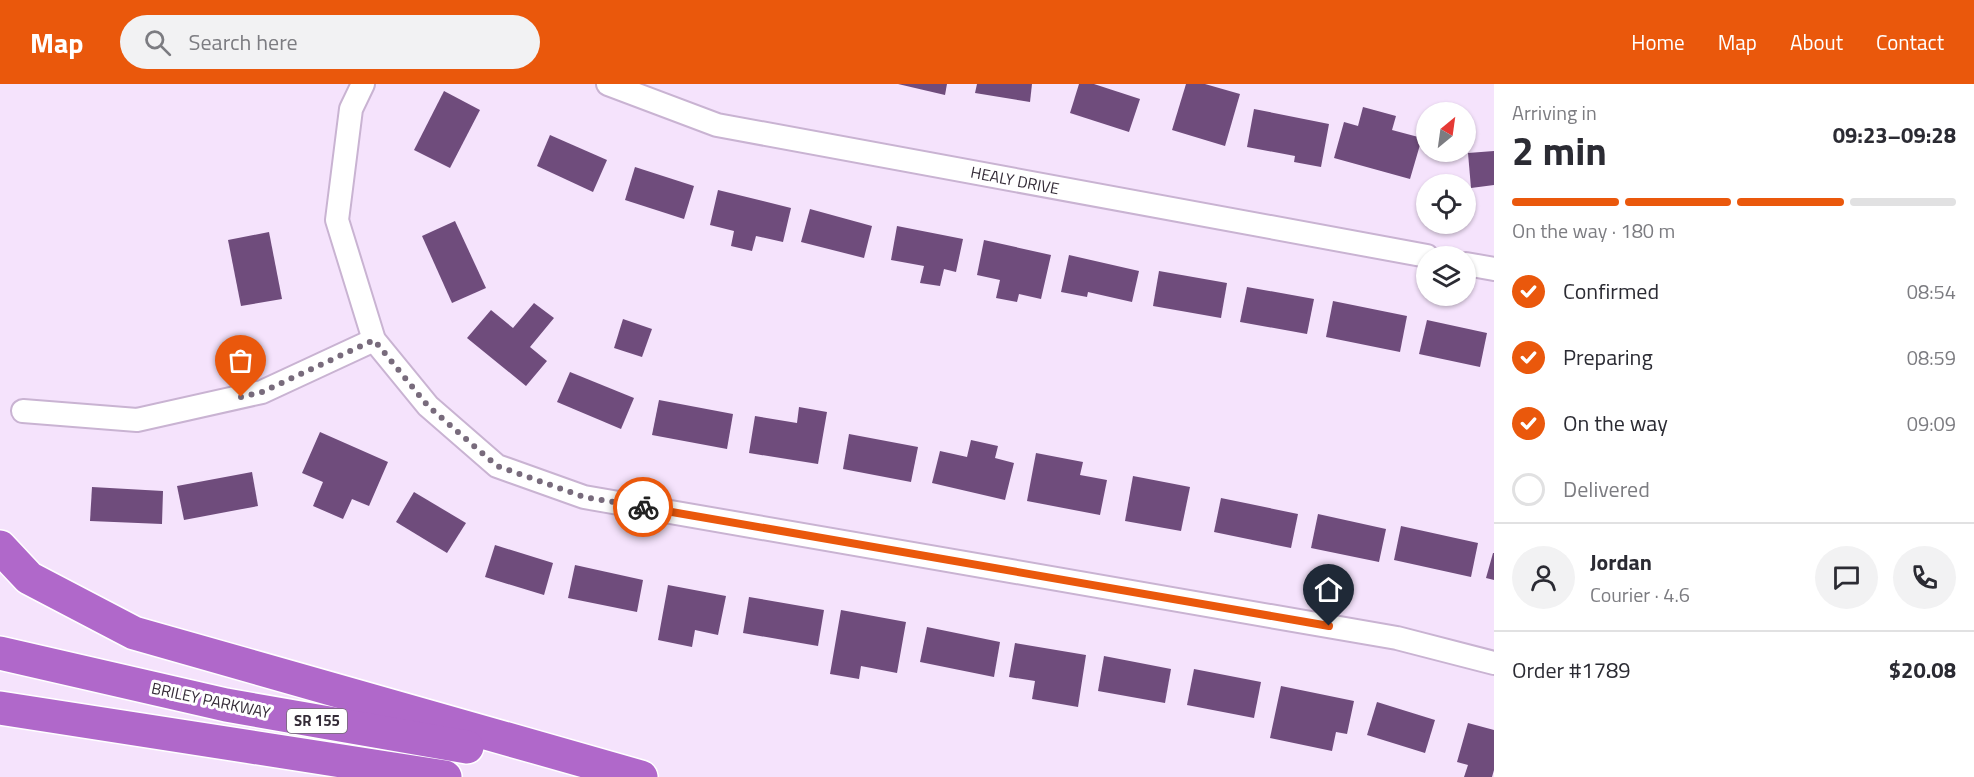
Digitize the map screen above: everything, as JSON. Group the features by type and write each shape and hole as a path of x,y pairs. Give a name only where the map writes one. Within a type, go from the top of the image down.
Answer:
{"highway":[{"path":"0,547 29,578 134,633 639,777"},
{"name":"BRILEY PARKWAY","path":"0,652 226,705 639,777"},
{"name":"SR 155","path":"0,708 445,777"}],"street":[{"path":"363,84 351,109 337,220 374,340 428,406 497,466 584,497 1397,638 1494,663"},
{"name":"HEALY DRIVE","path":"608,84 717,125 1416,254"},
{"path":"1476,266 1494,269"},
{"path":"23,411 137,420 262,392 374,340"}],"building":[{"path":"898,84 947,84 945,95"},
{"path":"977,84 1032,84 1030,102 975,93"},
{"path":"1079,84 1094,84 1140,99 1129,132 1070,113"},
{"path":"1186,84 1205,84 1240,94 1225,146 1172,130"},
{"path":"444,91 480,110 450,168 414,150"},
{"path":"1363,107 1396,116 1392,130 1416,136 1416,158 1410,179 1334,158 1344,122 1358,126"},
{"path":"1254,109 1329,124 1321,167 1294,162 1295,156 1247,147"},
{"path":"550,135 607,160 593,192 537,166"},
{"path":"1494,151 1494,185 1476,187 1476,174 1470,174 1469,162 1476,162 1476,152"},
{"path":"635,167 694,186 684,219 625,200"},
{"path":"718,190 791,208 783,242 756,236 752,251 731,246 734,231 710,225"},
{"path":"810,209 872,226 864,258 801,242"},
{"path":"455,221 486,288 452,303 422,236"},
{"path":"897,226 963,239 956,272 944,269 940,286 920,283 924,266 891,260"},
{"path":"269,232 282,299 241,306 228,240"},
{"path":"984,240 1051,255 1041,299 1019,294 1017,302 996,298 1000,280 977,275"},
{"path":"1069,255 1139,271 1132,302 1088,292 1087,297 1061,292"},
{"path":"1159,271 1227,283 1221,318 1153,306"},
{"path":"1247,287 1314,299 1307,334 1240,322"},
{"path":"1333,301 1407,316 1400,352 1326,337"},
{"path":"534,303 554,318 530,347 547,361 526,386 467,338 491,310 513,328"},
{"path":"623,319 652,329 642,357 614,348"},
{"path":"1427,320 1487,333 1480,367 1419,354"},
{"path":"570,372 634,398 621,429 557,402"},
{"path":"659,400 733,414 727,449 652,435"},
{"path":"799,407 827,412 818,464 749,453 755,416 797,423"},
{"path":"320,432 388,462 369,506 352,499 343,519 313,506 323,482 302,473"},
{"path":"849,434 918,447 911,482 843,469"},
{"path":"971,440 998,446 995,458 1014,463 1005,500 932,483 940,451 967,457"},
{"path":"1036,453 1083,462 1080,475 1107,480 1100,515 1027,501"},
{"path":"252,472 258,506 184,520 177,486"},
{"path":"1133,476 1190,487 1181,531 1125,521"},
{"path":"92,487 163,491 162,524 90,521"},
{"path":"414,492 466,523 447,553 396,522"},
{"path":"1221,498 1298,514 1291,548 1214,532"},
{"path":"1318,514 1386,529 1379,562 1311,548"},
{"path":"1401,526 1478,543 1471,577 1394,560"},
{"path":"495,545 553,563 544,595 485,577"},
{"path":"1494,553 1494,580 1486,578"},
{"path":"575,565 643,580 637,612 568,598"},
{"path":"668,585 726,596 718,635 695,630 692,647 658,640"},
{"path":"749,597 824,610 818,646 743,633"},
{"path":"841,610 906,622 897,673 861,666 859,679 830,674"},
{"path":"927,627 1000,642 994,677 920,662"},
{"path":"1015,643 1086,655 1078,707 1032,699 1035,681 1009,677"},
{"path":"1104,656 1171,669 1165,703 1098,691"},
{"path":"1194,669 1261,682 1254,718 1187,705"},
{"path":"1281,686 1354,701 1347,734 1336,732 1332,751 1270,738"},
{"path":"1377,702 1435,720 1425,753 1367,735"},
{"path":"1468,723 1494,730 1492,777 1464,777 1468,765 1457,762"}],"way so far":[{"path":"241,397 262,392 374,340 428,406 497,466 584,497 643,507"}],"route":[{"path":"643,507 1329,626"}]}
